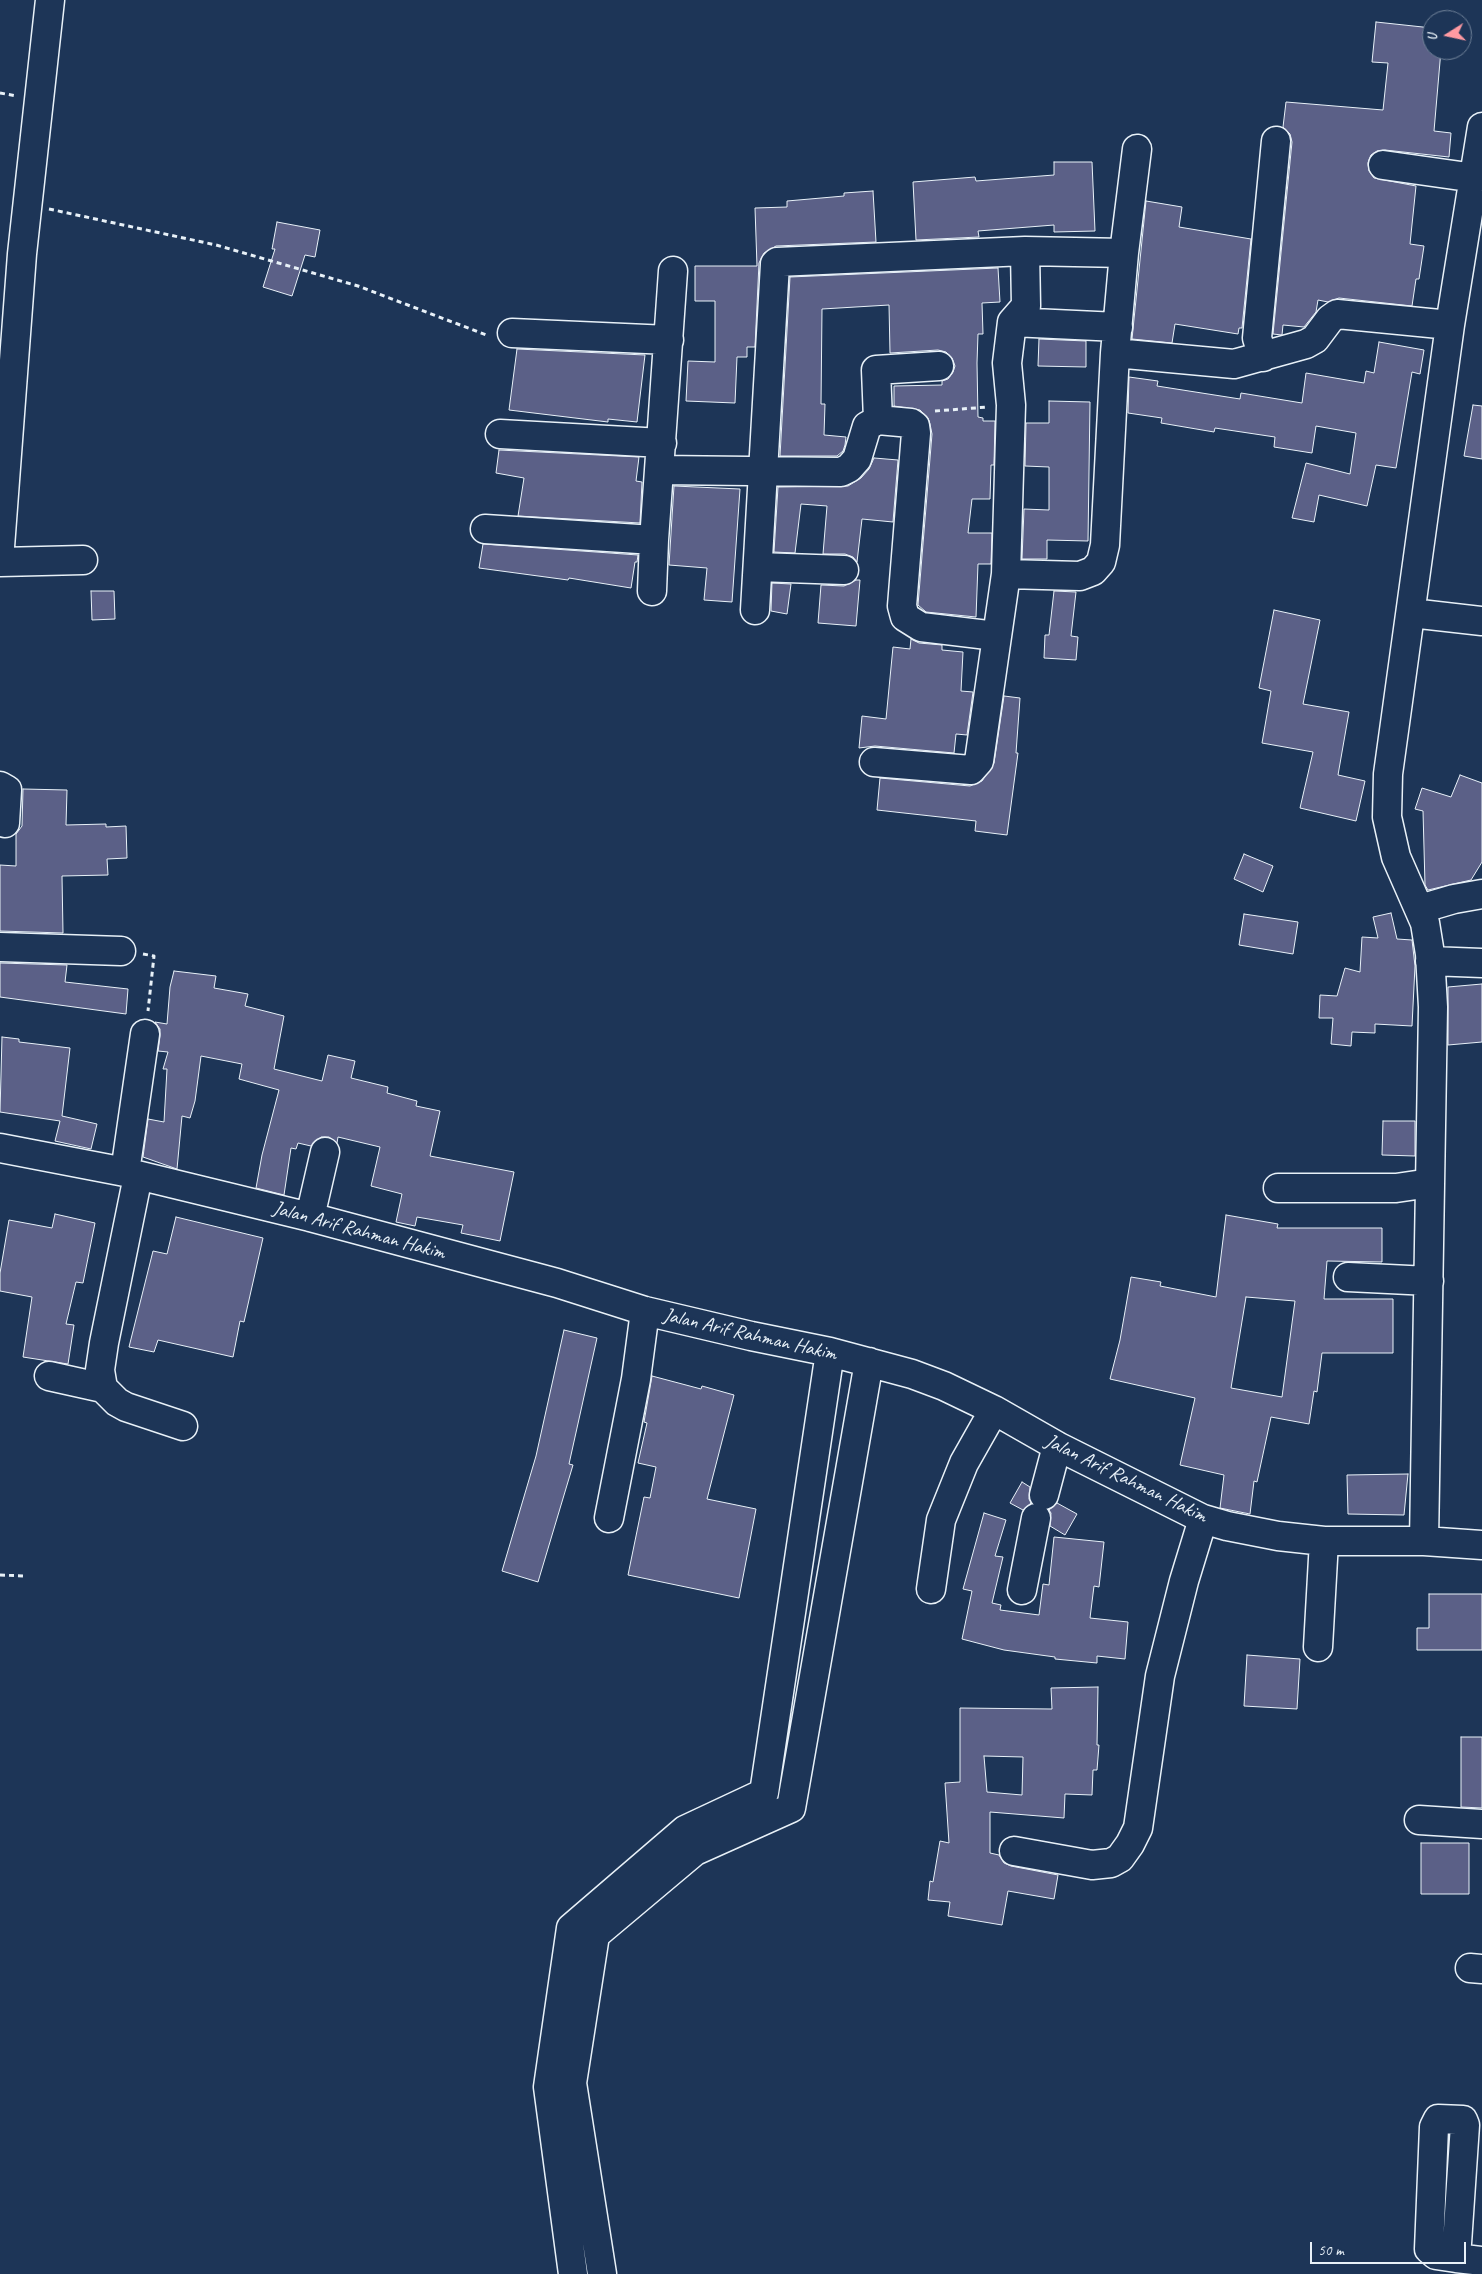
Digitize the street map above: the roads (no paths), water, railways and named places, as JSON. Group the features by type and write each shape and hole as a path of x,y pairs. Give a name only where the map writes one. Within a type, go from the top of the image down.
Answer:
{"street":[{"path":"0,547 8,332 29,205 50,0"},
{"path":"1424,1541 1433,1007 1428,936 1420,909 1396,857 1387,817 1388,774 1450,325 1482,127"},
{"path":"1263,357 1258,338 1276,141"},
{"path":"1006,574 1080,576 1093,571 1101,562 1105,545 1124,253 1138,149"},
{"path":"1382,166 1475,178"},
{"path":"755,610 775,264 778,262 1025,251 1124,253"},
{"path":"874,762 970,770 976,767 979,762 1006,574 1011,405 1007,363 1012,322 1026,306 1025,251"},
{"path":"652,591 673,272"},
{"path":"1012,322 1117,340 1216,364 1234,364 1263,357 1315,339 1330,319 1337,314 1450,325"},
{"path":"504,336 669,340"},
{"path":"878,420 876,370 939,366"},
{"path":"659,470 827,473 849,468 857,459 867,426 878,420 911,423 915,426 916,433 902,606 905,617 921,628 996,636"},
{"path":"500,434 662,443"},
{"path":"485,529 654,540"},
{"path":"0,562 82,560"},
{"path":"758,567 844,570"},
{"path":"1410,613 1482,621"},
{"path":"0,786 7,790 5,823"},
{"path":"1420,909 1454,899 1482,894"},
{"path":"0,947 121,951"},
{"path":"1430,961 1482,963"},
{"path":"103,1388 100,1370 131,1174 146,1034"},
{"name":"Jalan Arif Rahman Hakim","path":"0,1148 131,1174 310,1216 557,1283 645,1311 830,1352 920,1377 994,1410 1057,1446 1203,1519 1226,1526 1278,1536 1324,1541 1424,1541 1482,1545"},
{"path":"310,1216 325,1152"},
{"path":"1278,1188 1396,1188 1430,1183"},
{"path":"1348,1277 1429,1281"},
{"path":"609,1518 636,1379 645,1311"},
{"path":"573,2274 548,2088 571,1928 685,1830 764,1793 830,1352"},
{"path":"602,2274 572,2083 595,1935 695,1851 790,1808 869,1362"},
{"path":"49,1376 103,1388 117,1402 126,1407 183,1426"},
{"path":"931,1589 941,1520 964,1463 994,1410"},
{"path":"1022,1590 1040,1506 1057,1446"},
{"path":"1014,1851 1092,1866 1111,1863 1120,1858 1130,1844 1138,1828 1160,1676 1184,1581 1203,1519"},
{"path":"1318,1647 1324,1541"},
{"path":"1419,1820 1482,1824"}]}
